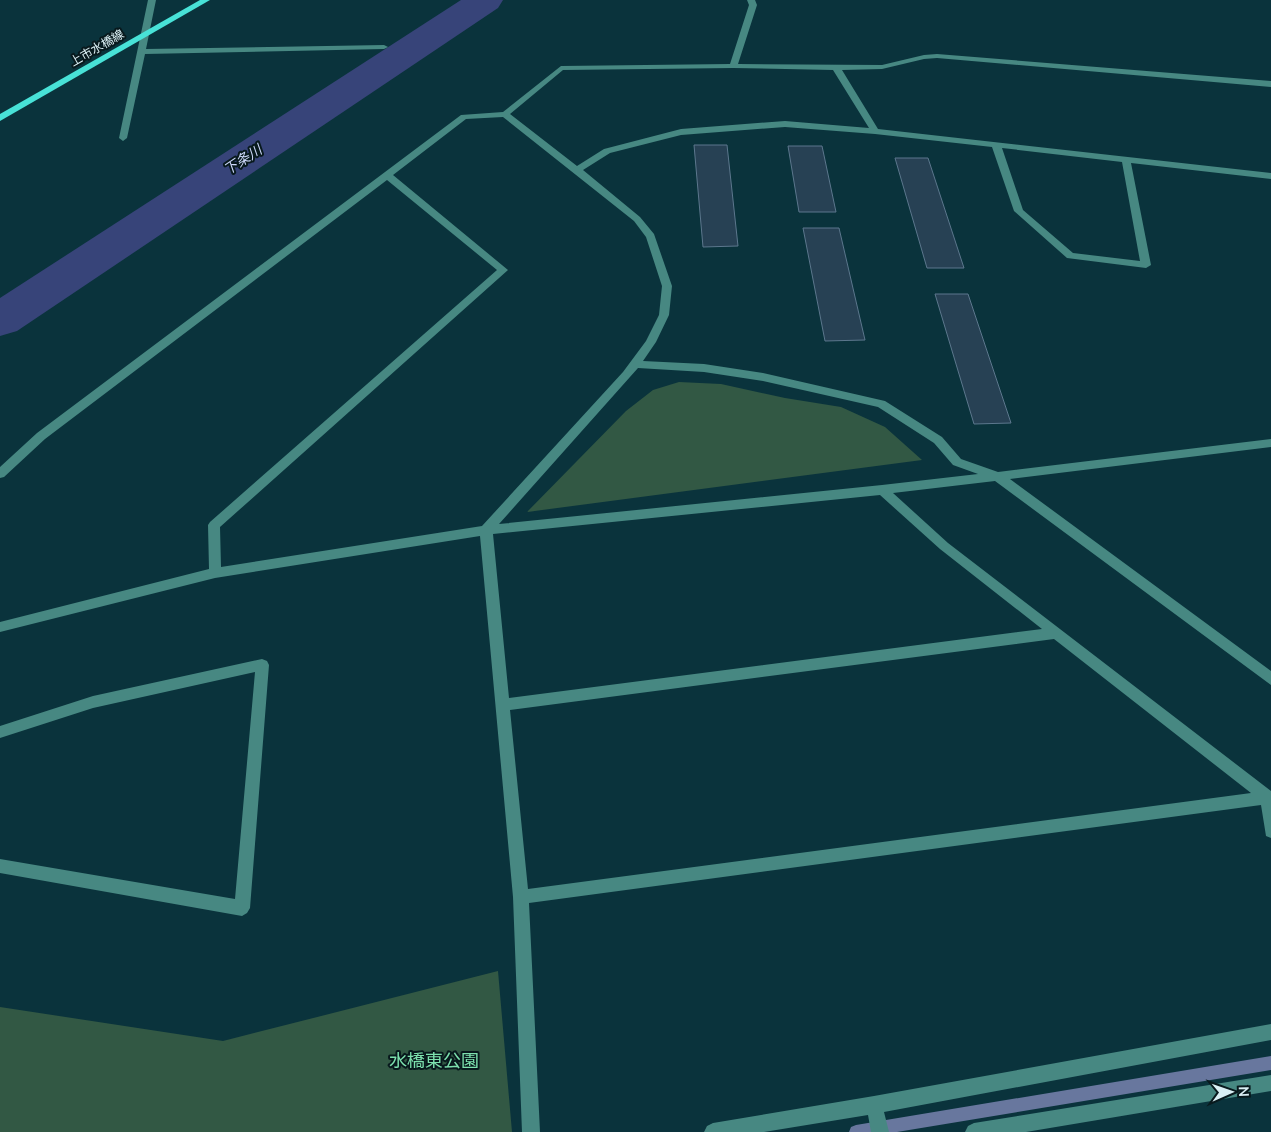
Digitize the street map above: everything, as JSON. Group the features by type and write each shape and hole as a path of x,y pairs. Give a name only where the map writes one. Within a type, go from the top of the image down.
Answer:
{"main road":[{"name":"上市水橋線","path":"0,118 206,0"}],"street":[{"path":"123,138 152,0"},
{"path":"733,66 753,5 751,0"},
{"path":"140,52 384,47"},
{"path":"0,474 41,436 464,117 505,114 561,68 882,67 924,57 937,56 1271,84"},
{"path":"836,68 875,131"},
{"path":"505,114 636,219 651,236 667,286 664,315 651,342 627,375 486,530 521,897 531,1132"},
{"path":"577,170 608,151 682,132 785,124 875,131 1271,176"},
{"path":"996,144 1018,211 1070,256 1146,266 1126,160"},
{"path":"214,573 214,525 503,270 388,175"},
{"path":"634,364 704,368 753,376 881,404 938,440 957,462 997,476 1271,679"},
{"path":"0,627 214,573 486,530 882,490 1271,443"},
{"path":"882,490 944,546 1268,797 1271,831"},
{"path":"502,705 1055,632"},
{"path":"0,732 93,702 262,665 242,908 0,866"},
{"path":"521,897 1268,797"},
{"path":"713,1132 874,1105 1271,1032"},
{"path":"974,1132 1271,1083"},
{"path":"874,1105 880,1132"}],"green space":[{"path":"679,382 721,384 785,398 841,407 885,427 922,460 527,512 626,411 653,390"},
{"name":"水橋東公園","path":"498,971 512,1132 0,1132 0,1007 223,1041"}],"building":[{"path":"694,145 727,145 738,246 703,247"},
{"path":"788,146 822,146 836,212 799,212"},
{"path":"895,158 928,158 964,268 927,268"},
{"path":"803,228 839,228 865,340 825,341"},
{"path":"935,294 968,294 1011,423 974,424"}],"waterway":[{"name":"下条川","path":"0,320 485,0"},
{"path":"856,1132 1271,1063"}]}
